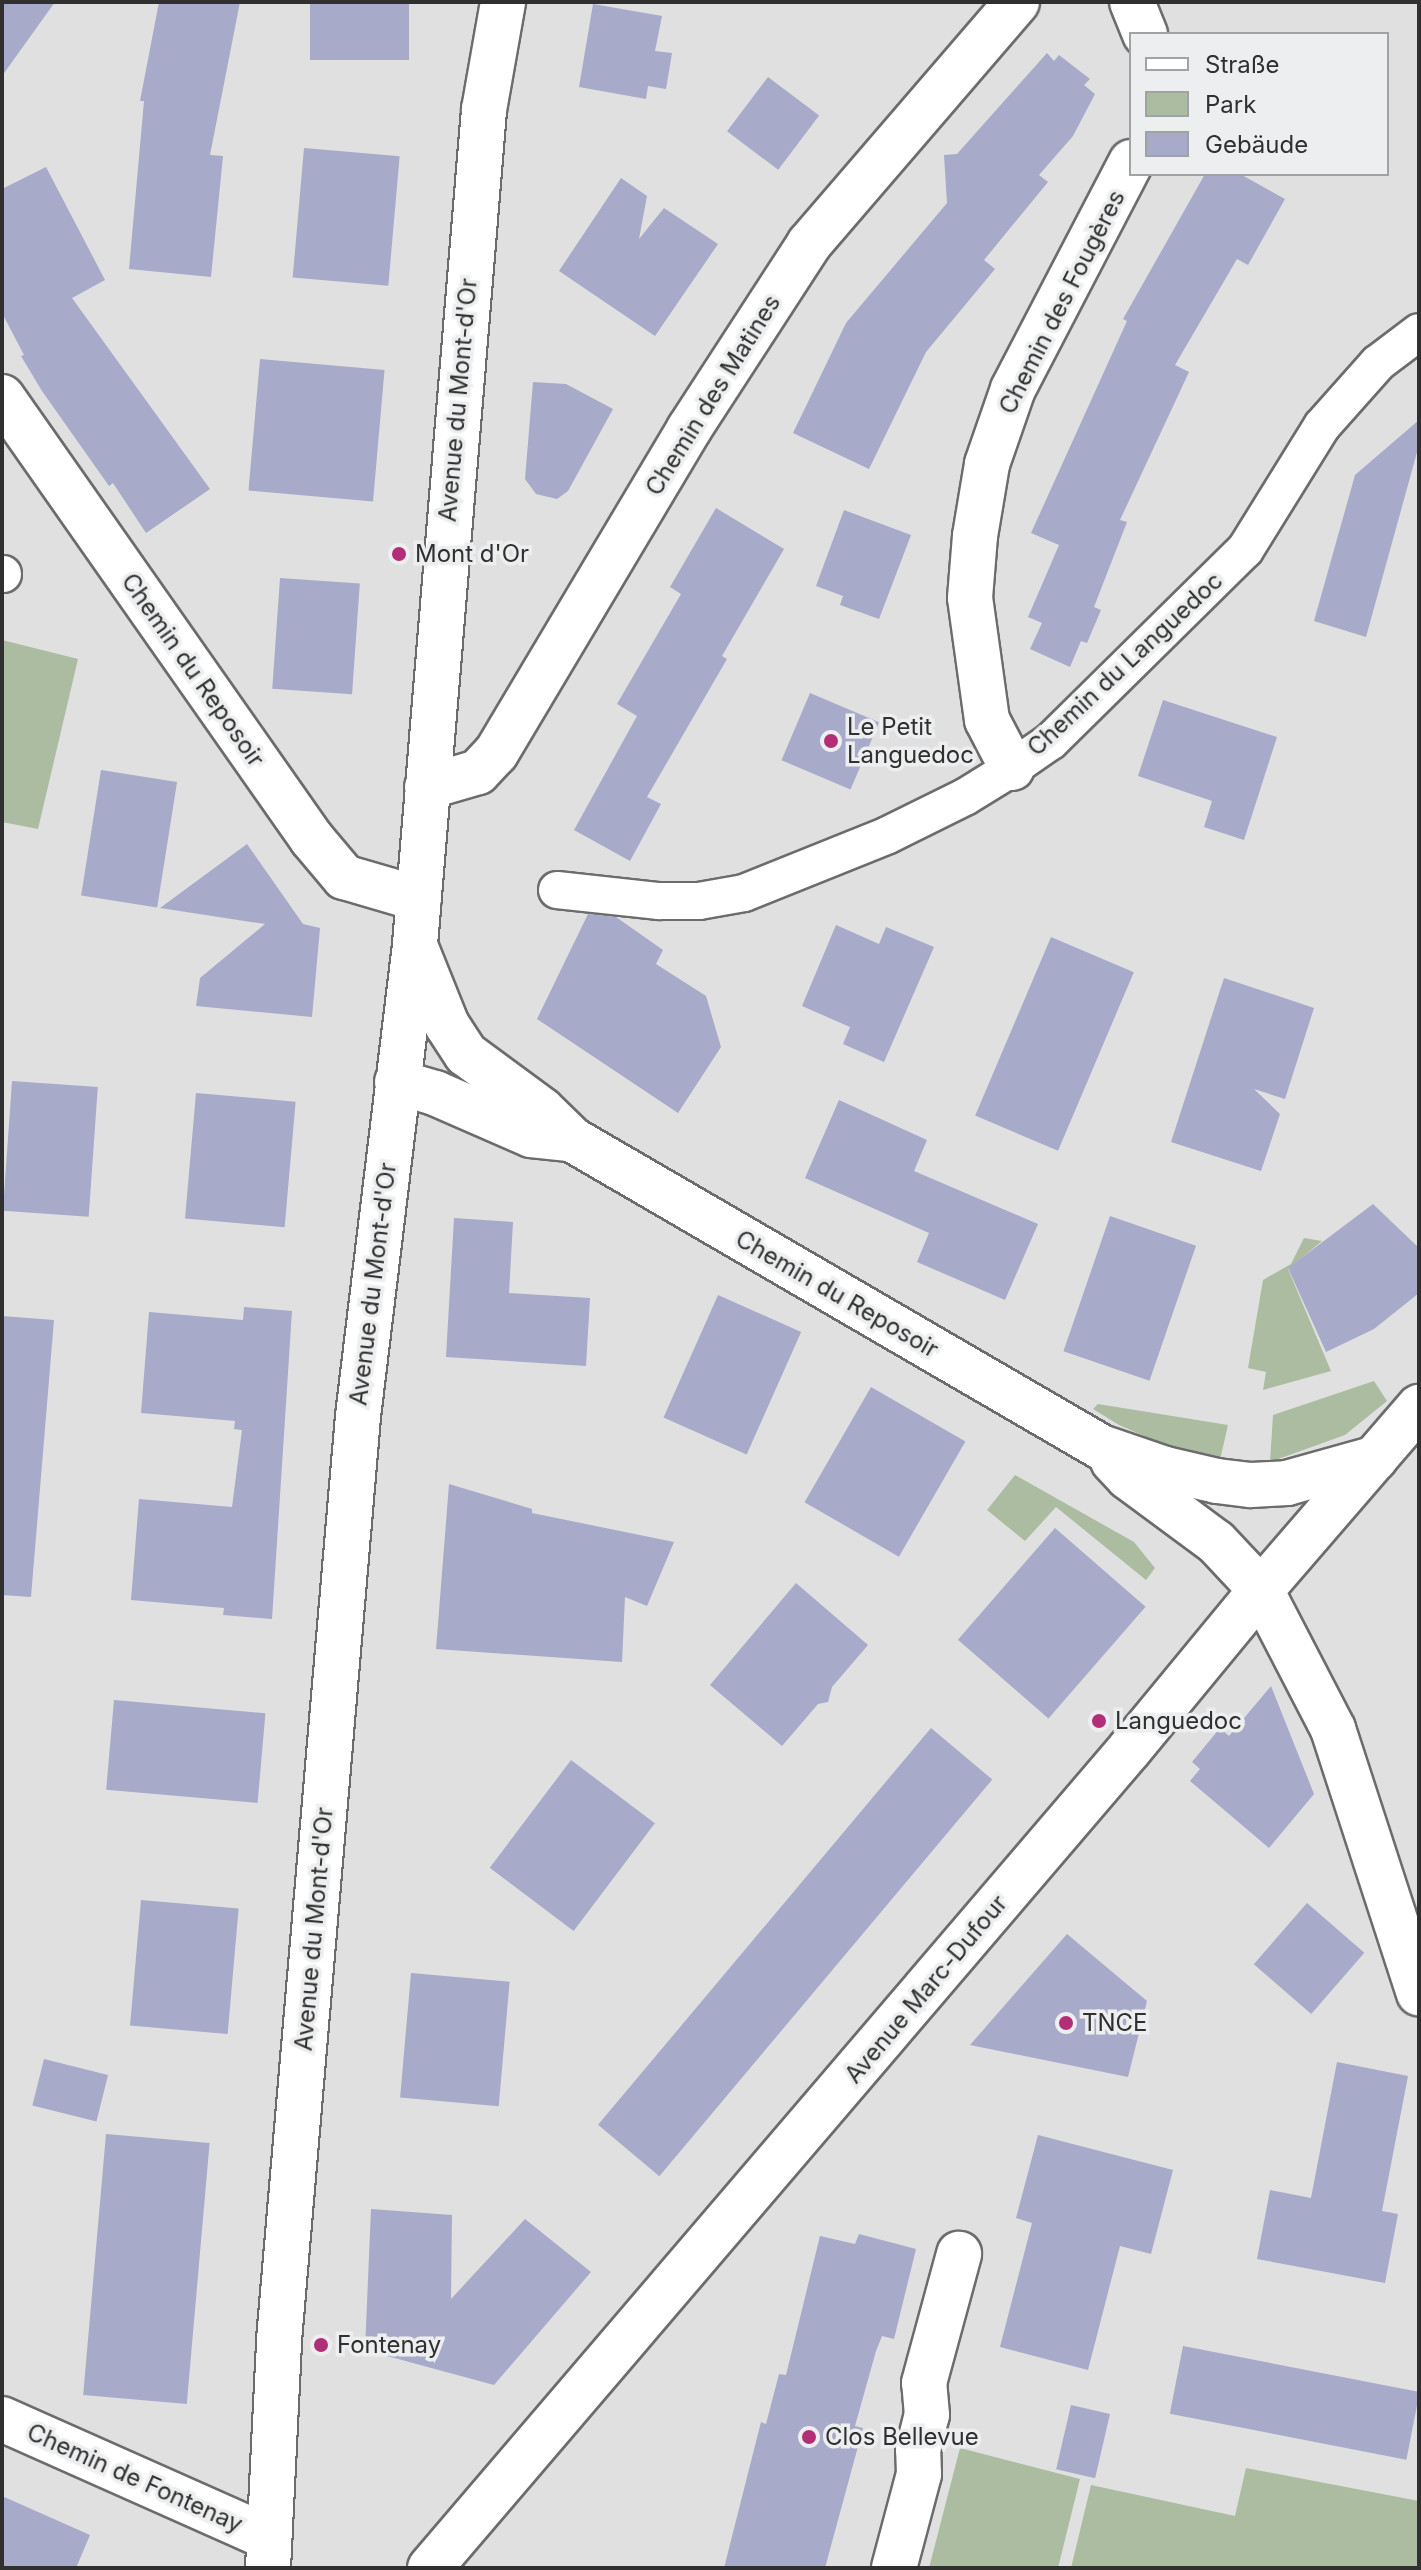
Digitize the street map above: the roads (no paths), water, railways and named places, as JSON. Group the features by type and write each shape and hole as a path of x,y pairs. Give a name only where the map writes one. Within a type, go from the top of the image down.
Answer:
{"street":[{"name":"Avenue du Mont-d'Or","path":"268,2553 279,2340 358,1416 415,944 484,110 503,2"},
{"name":"Chemin des Matines","path":"427,787 478,772 496,753 689,429 809,244 1017,2"},
{"path":"1132,2 1144,32"},
{"name":"Chemin des Fougères","path":"1012,768 987,720 970,598 975,536 987,464 1013,389 1129,166"},
{"name":"Chemin du Languedoc","path":"557,890 659,901 699,901 744,893 888,835 965,797 1012,768 1051,741 1245,550 1322,426 1378,363 1419,332"},
{"name":"Chemin du Reposoir","path":"2,397 312,839 344,877 419,899"},
{"name":"Chemin du Reposoir","path":"415,944 447,1025 466,1054 542,1110 573,1140 1101,1447 1165,1469 1251,1485 1299,1480 1376,1458"},
{"name":"Chemin du Reposoir","path":"397,1082 435,1093 531,1135 573,1140"},
{"name":"Avenue Marc-Dufour","path":"430,2568 1419,1407"},
{"name":"Chemin du Reposoir","path":"1101,1447 1128,1477 1216,1542 1261,1590 1333,1729 1419,1993"},
{"path":"894,2568 919,2474 918,2450 927,2415 924,2383 959,2254"},
{"name":"Chemin de Fontenay","path":"2,2419 268,2553"}],"place":[{"name":"Mont d'Or","path":"399,554"},
{"name":"Le Petit Languedoc","path":"831,741"},
{"name":"Languedoc","path":"1099,1721"},
{"name":"TNCE","path":"1066,2023"},
{"name":"Fontenay","path":"321,2345"},
{"name":"Clos Bellevue","path":"809,2437"}]}
